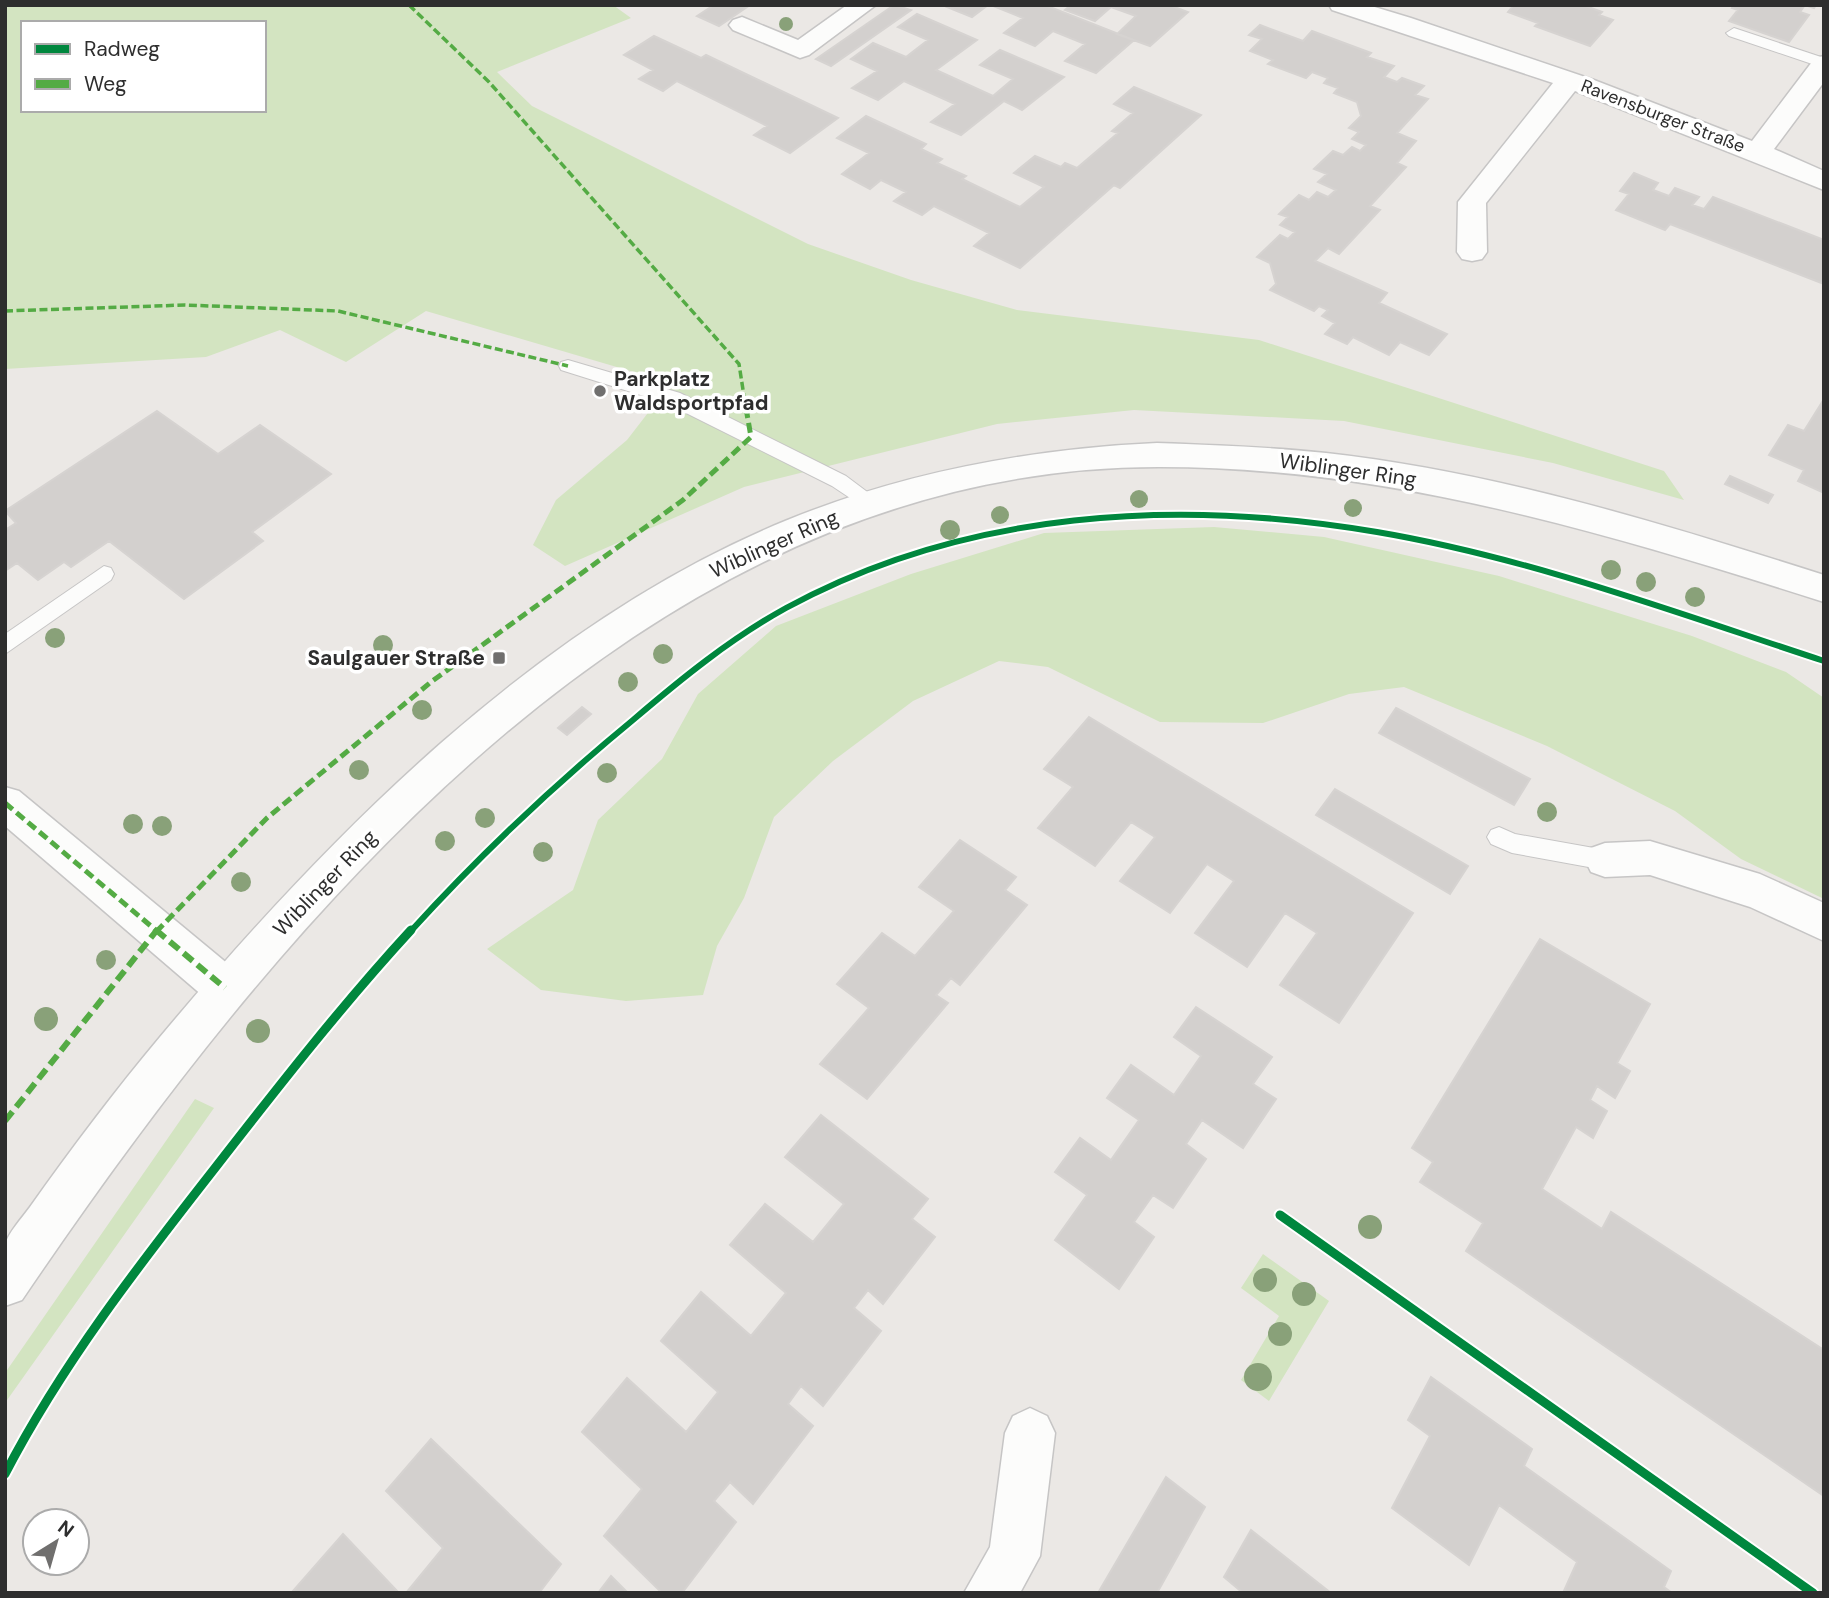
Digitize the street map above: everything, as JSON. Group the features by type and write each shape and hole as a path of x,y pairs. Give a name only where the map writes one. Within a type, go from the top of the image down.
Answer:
{"street":[{"path":"762,12 742,25 800,50 864,5"},
{"name":"Ravensburger Straße","path":"1341,5 1569,81 1758,152 1824,181"},
{"name":"Ravensburger Straße","path":"1758,152 1824,63"},
{"name":"Ravensburger Straße","path":"1472,252 1472,202 1569,81"},
{"name":"Wiblinger Ring","path":"5,1283 108,1135 225,988 340,865 393,813 492,724 548,679 637,615 709,572 792,532 872,503 956,479 1066,461 1152,455 1292,461 1415,479 1532,503 1689,546 1824,589"},
{"path":"5,803 225,988"},
{"path":"1605,860 1650,858 1760,892 1824,923"},
{"path":"990,1593 1014,1556 1030,1433"}],"lane":[{"path":"1734,33 1824,63"},
{"path":"568,366 673,398 839,481 872,503"},
{"path":"5,646 104,574"},
{"path":"1499,837 1511,844 1605,860"}],"green space":[{"path":"5,5 613,5 631,18 497,72 532,106 808,244 911,280 1017,310 1259,340 1664,471 1684,500 1553,463 1344,421 1134,410 997,424 744,487 565,566 533,545 556,500 627,440 671,383 426,311 346,362 280,330 206,357 5,369"},
{"path":"1214,527 1324,537 1499,576 1692,636 1786,672 1824,698 1824,899 1741,859 1675,811 1547,746 1404,687 1349,694 1263,723 1160,722 1048,667 999,661 913,701 833,761 774,817 744,898 717,946 703,995 626,1001 541,990 487,949 573,890 598,820 662,759 698,694 776,626 911,574 1044,533"},
{"path":"195,1099 214,1108 5,1403 5,1373"},
{"path":"1263,1254 1329,1301 1269,1401 1241,1380 1279,1316 1241,1288"}],"building":[{"path":"714,5 750,5 719,26 697,16"},
{"path":"894,5 911,10 831,66 816,59"},
{"path":"988,5 972,17 947,7"},
{"path":"991,5 1045,5 1134,40 1096,73 1065,61 1085,44 1053,31 1035,46 1004,33 1023,18"},
{"path":"1071,5 1169,5 1188,12 1150,46 1117,34 1136,16 1111,7 1095,21 1065,10"},
{"path":"1507,5 1583,5 1602,12 1599,15 1613,20 1590,46 1535,26 1538,23 1508,12 1512,7"},
{"path":"1734,5 1805,5 1800,12 1809,15 1789,42 1729,21 1738,10 1732,8"},
{"path":"917,14 977,40 936,70 993,96 1013,79 980,65 1000,50 1064,77 1022,110 1004,101 961,135 931,122 955,104 904,81 878,100 852,88 877,71 851,59 873,43 906,57 928,40 898,27"},
{"path":"1260,25 1303,41 1312,31 1371,53 1367,57 1394,66 1384,77 1397,82 1402,78 1424,86 1415,95 1428,99 1397,133 1416,141 1397,163 1406,167 1370,206 1380,210 1339,254 1328,248 1315,261 1387,293 1379,303 1447,334 1429,355 1400,342 1389,355 1353,337 1347,344 1325,334 1335,323 1322,316 1328,310 1319,306 1314,311 1270,290 1276,284 1270,263 1257,257 1280,235 1288,239 1295,232 1280,225 1288,217 1279,214 1299,195 1309,200 1317,192 1328,197 1336,190 1318,182 1327,174 1314,169 1333,151 1343,155 1352,147 1360,151 1366,145 1352,139 1359,132 1349,128 1361,116 1357,102 1334,93 1338,88 1324,83 1328,78 1312,72 1306,78 1268,64 1273,60 1250,51 1262,39 1249,35"},
{"path":"654,36 701,58 706,55 838,118 790,153 754,135 767,126 677,81 663,91 639,79 653,70 624,55"},
{"path":"1134,87 1201,115 1120,188 1114,185 1020,268 974,246 989,233 934,206 922,215 894,201 906,192 881,180 870,189 842,174 869,153 837,138 866,116 926,144 921,149 942,159 937,163 966,176 962,179 1020,207 1044,187 1014,173 1035,156 1061,167 1065,163 1077,168 1118,133 1112,131 1133,113 1114,104"},
{"path":"1634,173 1658,183 1653,190 1669,196 1675,188 1699,197 1692,205 1704,209 1713,197 1824,240 1824,284 1670,224 1665,230 1616,210 1629,194 1620,191"},
{"path":"1824,399 1824,493 1798,481 1804,470 1769,455 1788,425 1804,431"},
{"path":"157,411 218,454 260,425 331,474 252,532 263,541 184,599 109,541 71,567 64,562 38,580 17,563 5,571 5,530 16,523 5,511"},
{"path":"1730,476 1773,495 1768,503 1725,484"},
{"path":"582,707 591,714 567,735 558,728"},
{"path":"1396,708 1530,779 1514,805 1379,733"},
{"path":"1089,717 1413,913 1339,1023 1280,985 1317,933 1285,913 1247,967 1195,933 1234,881 1207,864 1170,913 1120,881 1155,837 1131,822 1095,866 1038,828 1073,787 1044,769"},
{"path":"1335,789 1468,866 1450,894 1316,815"},
{"path":"960,840 1016,877 1005,890 1027,905 960,985 951,978 936,995 948,1003 867,1099 820,1064 869,1008 837,984 882,933 915,956 954,911 919,887"},
{"path":"1540,939 1650,1004 1617,1063 1630,1071 1615,1098 1597,1086 1590,1100 1607,1111 1593,1138 1576,1127 1542,1189 1602,1229 1611,1212 1824,1350 1824,1496 1466,1251 1483,1223 1420,1182 1433,1162 1412,1148"},
{"path":"1196,1007 1272,1057 1253,1084 1276,1099 1243,1148 1202,1120 1186,1144 1206,1159 1173,1208 1153,1195 1134,1222 1154,1237 1119,1289 1055,1240 1087,1195 1055,1172 1080,1138 1111,1160 1139,1120 1107,1098 1131,1065 1174,1095 1201,1056 1174,1037"},
{"path":"821,1115 928,1199 912,1219 935,1237 883,1304 868,1290 854,1308 881,1331 823,1406 801,1386 788,1404 813,1426 753,1504 730,1482 714,1501 736,1522 682,1593 662,1593 604,1536 642,1489 582,1432 627,1378 686,1432 718,1392 661,1341 701,1292 751,1336 786,1293 730,1245 765,1204 813,1242 844,1204 785,1157"},
{"path":"1431,1377 1532,1449 1524,1466 1671,1571 1664,1587 1672,1593 1563,1593 1577,1562 1499,1505 1469,1565 1392,1508 1430,1436 1408,1420"},
{"path":"431,1439 561,1564 539,1593 406,1593 443,1548 386,1491"},
{"path":"1166,1477 1205,1507 1157,1593 1098,1593"},
{"path":"1251,1530 1331,1593 1243,1593 1224,1577"},
{"path":"343,1534 399,1593 293,1591"},
{"path":"611,1576 628,1593 598,1593"}],"marked path":[{"path":"5,1121 156,931 267,818 431,682 683,500 751,437 739,364 489,82 409,5"},
{"path":"5,311 185,305 338,311 568,366"},
{"path":"5,803 225,988"}],"cycle path":[{"path":"5,1474 64,1372 157,1243 229,1149 394,948 500,838 613,736 721,649 783,610 836,583 890,560 941,543 991,531 1045,523 1159,515 1274,519 1379,532 1492,557 1603,589 1824,661"},
{"path":"1280,1215 1813,1593"}],"place":[{"name":"Parkplatz Waldsportpfad","path":"600,391"},
{"name":"Saulgauer Straße","path":"499,658"}]}
